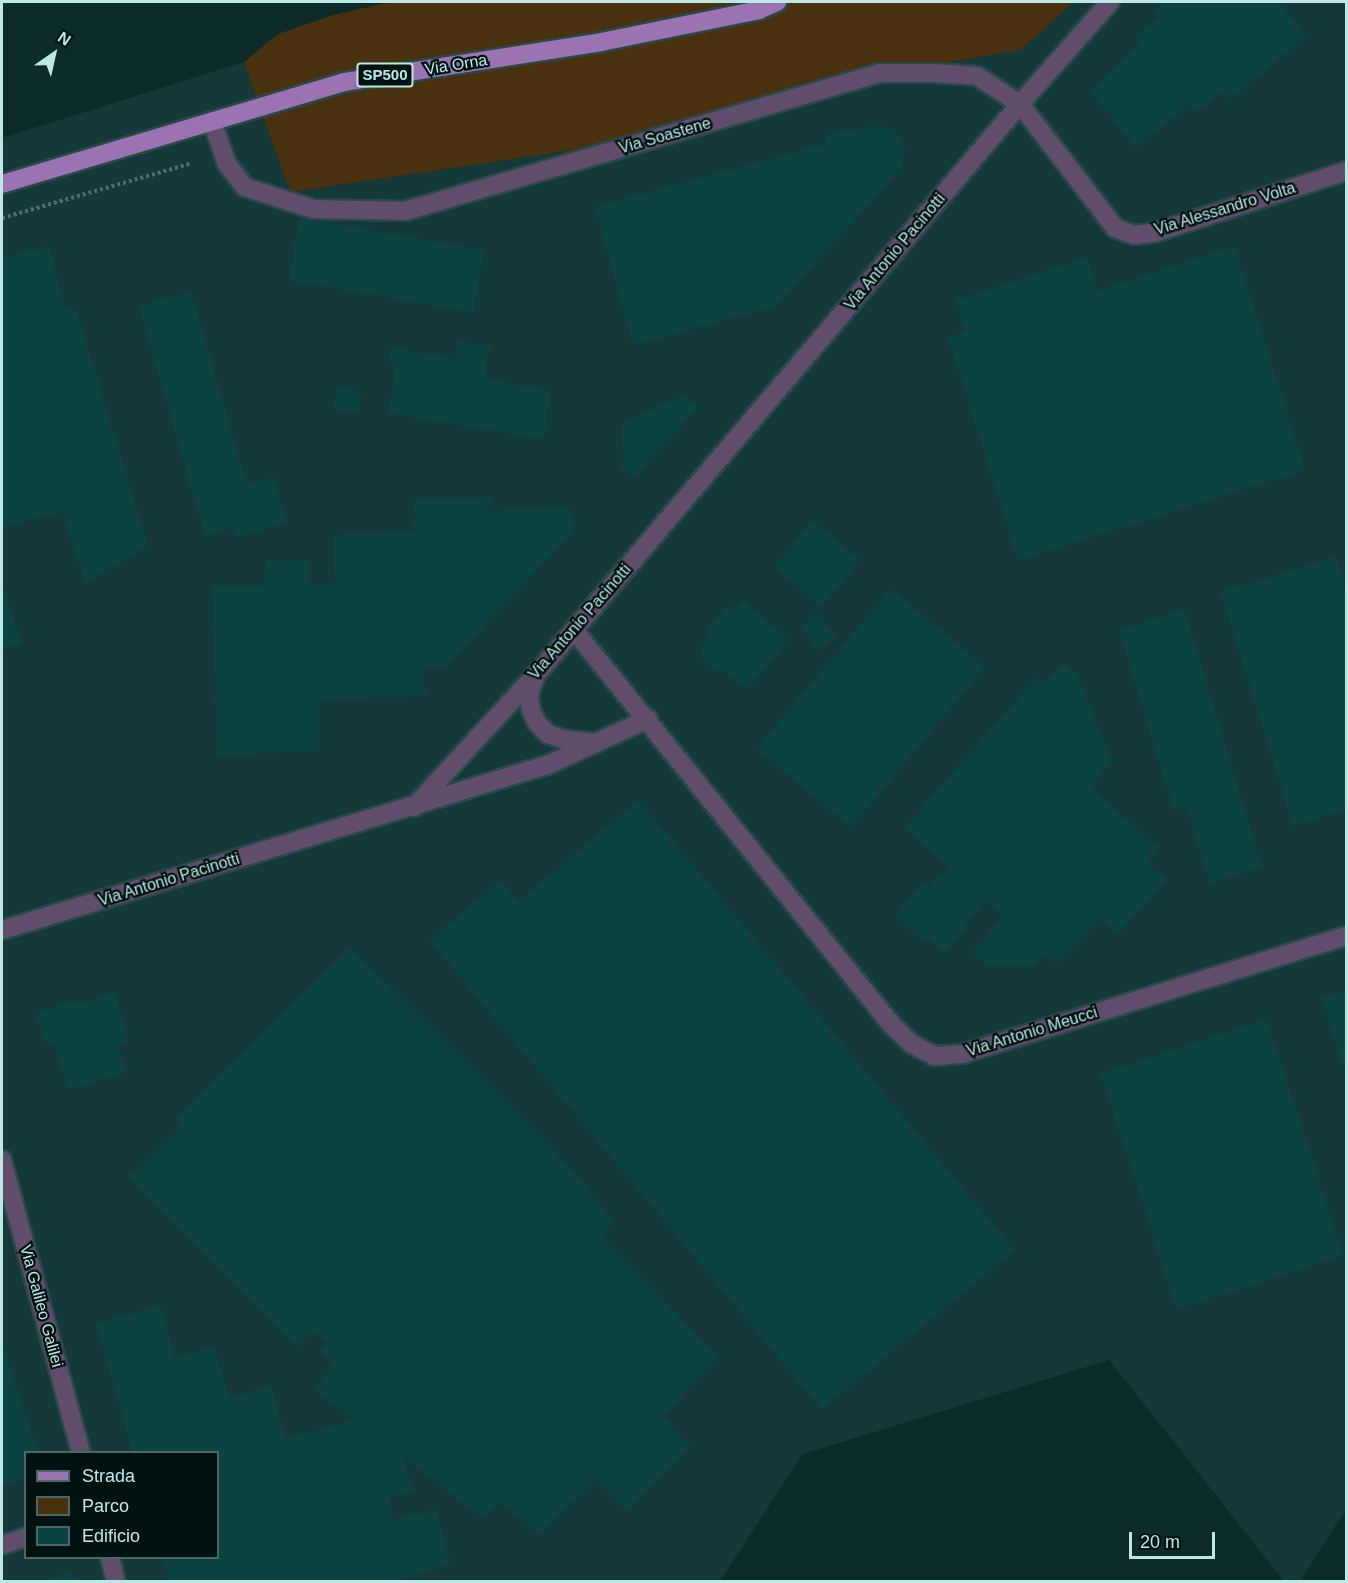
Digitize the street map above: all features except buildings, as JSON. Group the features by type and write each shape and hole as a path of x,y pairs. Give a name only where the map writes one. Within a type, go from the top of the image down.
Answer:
{"main road":[{"name":"Via Orna","path":"2,184 344,82 601,42 759,10 777,2"}],"street":[{"path":"1020,105 1110,2"},
{"name":"Via Soastene","path":"212,121 227,164 245,187 313,209 405,212 879,73 977,76 1020,105"},
{"name":"Via Alessandro Volta","path":"1020,105 1114,228 1134,235 1157,232 1347,171"},
{"name":"Via Antonio Pacinotti","path":"2,930 414,807 541,669 1020,105"},
{"name":"Via Antonio Meucci","path":"574,630 648,719 891,1024 912,1044 935,1056 962,1054 1347,936"},
{"path":"541,669 532,681 529,695 531,710 537,723 548,734 562,739 596,743"},
{"path":"414,807 550,764 648,719"},
{"name":"Via Galileo Galilei","path":"2,1160 81,1451"},
{"path":"2,1545 24,1538"},
{"path":"110,1559 116,1581"}],"path":[{"path":"2,218 189,164"}],"shaded area":[{"path":"1074,2 1346,2 1346,1509 1300,1581 1284,1581 1109,1360 803,1454 720,1581 2,1581 2,138 244,62 290,192 587,148 765,95 1020,50"}],"green space":[{"path":"390,2 1074,2 1020,50 765,95 587,148 290,192 244,62 278,34 333,15"}]}
